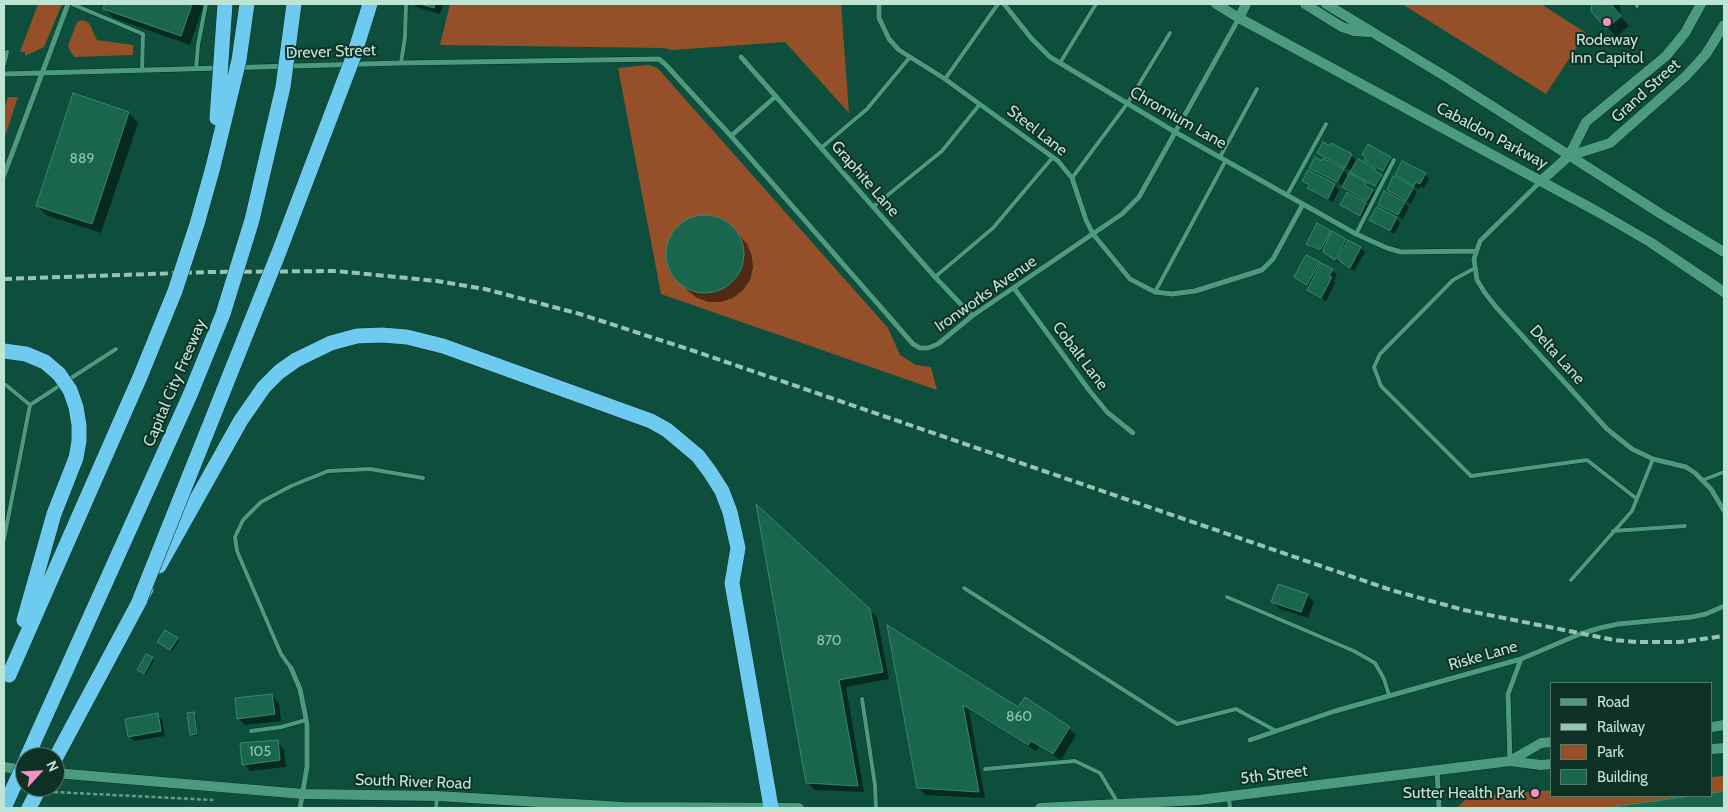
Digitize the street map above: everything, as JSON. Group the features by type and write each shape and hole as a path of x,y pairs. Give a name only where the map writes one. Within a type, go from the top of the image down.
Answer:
{"highway":[{"path":"213,167 225,4"},
{"path":"6,680 140,377 175,291 213,167 239,60 247,4"},
{"name":"Capital City Freeway","path":"32,747 186,404 223,314 252,220 283,87 294,4"},
{"path":"140,598 282,243 354,55 370,4"},
{"path":"62,747 140,598 241,420 264,387 279,372 296,360 332,343 357,336 407,337 443,346 627,411 667,430 698,456 722,491 730,512 738,548 732,583 771,808"},
{"path":"4,351 26,354 45,362 59,374 70,390 76,407 79,425 76,458 54,514 6,680"},
{"path":"4,808 15,784"},
{"path":"29,808 39,797"}],"main road":[{"name":"Cabaldon Parkway","path":"1216,4 1542,180 1650,242 1724,292"},
{"path":"1239,18 1246,4"},
{"path":"1306,4 1342,26 1354,31 1373,32"},
{"name":"Cabaldon Parkway","path":"1326,4 1724,252"},
{"name":"Grand Street","path":"1542,180 1569,156 1586,122 1666,56 1685,33 1701,4"},
{"name":"Grand Street","path":"1569,156 1610,143 1686,76 1706,54 1724,25"},
{"name":"5th Street","path":"1510,761 1541,743 1550,742"},
{"name":"5th Street","path":"1040,808 1198,800 1510,761 1550,764"},
{"name":"South River Road","path":"65,774 303,794 437,796 530,805 771,808"},
{"path":"771,808 799,808"}],"street":[{"path":"4,175 40,73 68,4"},
{"name":"Steel Lane","path":"879,4 879,18 889,39 900,50 945,79 1053,157 1072,178 1092,234 1130,279 1155,292 1172,294 1195,291 1262,270 1273,259 1303,204"},
{"name":"Chromium Lane","path":"1004,4 1031,38 1050,57 1175,132 1356,234 1401,252 1476,251"},
{"name":"Ironworks Avenue","path":"659,59 731,136 913,344 920,348 934,346 972,316 1122,214 1139,197 1239,18"},
{"name":"Graphite Lane","path":"741,57 935,278 972,316"},
{"name":"Drever Street","path":"4,74 400,63 659,59"},
{"path":"731,136 776,96"},
{"path":"1476,251 1480,241 1542,180"},
{"name":"Delta Lane","path":"1476,251 1474,259 1477,280 1485,293 1607,429 1632,449 1653,459 1686,467 1703,480 1718,499 1724,511"},
{"name":"Cobalt Lane","path":"1014,288 1107,412 1133,433"},
{"name":"Riske Lane","path":"1250,740 1334,711 1521,659 1580,634 1600,628 1618,624 1692,618 1724,606"},
{"path":"1510,761 1508,694 1521,659"},
{"path":"291,668 300,689 306,720 308,767 300,808"},
{"path":"1437,770 1439,808"}],"lane":[{"path":"72,4 142,34 142,70"},
{"path":"196,69 198,44 206,4"},
{"path":"400,63 406,37 406,4"},
{"path":"945,79 998,4"},
{"path":"1060,63 1096,4"},
{"path":"1072,178 1127,104 1170,33"},
{"path":"4,64 7,52"},
{"path":"821,148 867,109 910,57"},
{"path":"1220,157 1257,89"},
{"path":"873,207 942,151 980,104"},
{"path":"1287,195 1326,124"},
{"path":"935,278 993,228 1053,157"},
{"path":"1155,292 1226,160"},
{"path":"1356,234 1394,160"},
{"path":"1475,268 1453,280 1380,354 1374,367 1381,386 1471,476 1586,460 1637,499"},
{"path":"4,539 30,405 116,349"},
{"path":"4,385 30,405"},
{"path":"1571,580 1632,511 1653,459"},
{"path":"291,668 281,654 237,550 236,537 243,520 261,502 291,486 328,470 370,469 423,478"},
{"path":"1703,480 1724,472"},
{"path":"1613,531 1685,526"},
{"path":"964,588 1176,724 1236,709 1276,731"},
{"path":"1227,597 1354,651 1375,663 1390,695"},
{"path":"862,699 875,785 876,808"},
{"path":"251,731 281,727 306,720"},
{"path":"985,769 1074,761 1100,773 1118,804"},
{"path":"1229,795 1230,808"},
{"path":"436,808 437,796"}],"path":[{"path":"65,790 222,800"}],"green space":[{"path":"38,4 62,4 44,47 25,56 25,52 20,52"},
{"path":"450,4 841,4 849,113 785,42 672,50 664,48 440,45"},
{"path":"1402,4 1541,4 1586,33 1546,94"},
{"path":"82,20 89,23 97,40 133,45 133,55 75,57 68,46 77,22"},
{"path":"649,65 661,72 888,328 900,355 916,365 931,367 937,390 661,294 618,68"},
{"path":"8,97 18,97 4,139 4,109"},
{"name":"Sutter Health Park","path":"1724,776 1724,808 1457,808 1468,797 1550,790 1550,797 1713,797 1713,777"}],"building":[{"path":"105,4 192,4 181,36 103,9"},
{"path":"420,4 435,4 434,8"},
{"name":"Rodeway Inn Capitol","path":"1592,4 1611,4 1621,16 1606,29 1591,11"},
{"path":"73,93 129,112 92,224 36,206"},
{"path":"1323,142 1330,146 1331,143 1352,154 1345,168 1317,153"},
{"path":"1368,144 1391,157 1383,171 1364,160 1366,157 1362,155"},
{"path":"1315,157 1322,161 1323,158 1344,169 1337,182 1309,168"},
{"path":"1358,159 1375,168 1374,170 1382,175 1375,186 1350,172"},
{"path":"1402,161 1426,173 1420,184 1416,182 1414,186 1395,175"},
{"path":"1308,170 1335,184 1328,199 1307,188 1309,185 1302,181"},
{"path":"1349,173 1367,183 1365,185 1373,190 1367,201 1342,187"},
{"path":"1393,176 1414,187 1406,201 1387,190"},
{"path":"1384,191 1405,202 1398,215 1378,205"},
{"path":"1347,192 1366,202 1360,216 1340,205"},
{"path":"1377,207 1397,217 1390,231 1369,220"},
{"path":"705,215 720,218 733,226 741,239 744,254 741,269 733,282 720,290 705,293 690,290 677,282 669,269 666,254 669,239 677,226 690,218"},
{"path":"1317,223 1331,231 1320,250 1306,244"},
{"path":"1332,231 1346,239 1335,260 1322,251"},
{"path":"1348,240 1361,247 1350,268 1337,259"},
{"path":"1306,255 1320,262 1307,285 1294,277"},
{"path":"1321,263 1333,269 1329,276 1332,277 1321,298 1307,290"},
{"path":"756,504 870,609 883,672 839,680 858,786 806,783"},
{"path":"1278,584 1308,594 1301,612 1271,602"},
{"path":"887,625 1018,707 1025,697 1070,727 1053,754 1031,741 1028,745 963,705 979,792 917,788"},
{"path":"165,630 178,638 170,650 157,642"},
{"path":"146,654 153,657 144,674 137,670"},
{"path":"272,694 275,714 237,719 235,698"},
{"path":"194,712 197,734 190,735 187,713"},
{"path":"158,713 161,731 128,737 125,719"},
{"path":"278,740 280,760 242,765 240,743"},
{"path":"1724,791 1724,808 1606,808 1684,797 1713,797 1713,793"}],"railway":[{"path":"4,279 208,272 336,271 437,281 485,289 580,314 694,351 1391,590 1464,610 1614,640 1680,642 1724,636"}],"place":[{"name":"Rodeway Inn Capitol","path":"1607,22"},
{"name":"Sutter Health Park","path":"1535,793"}]}
